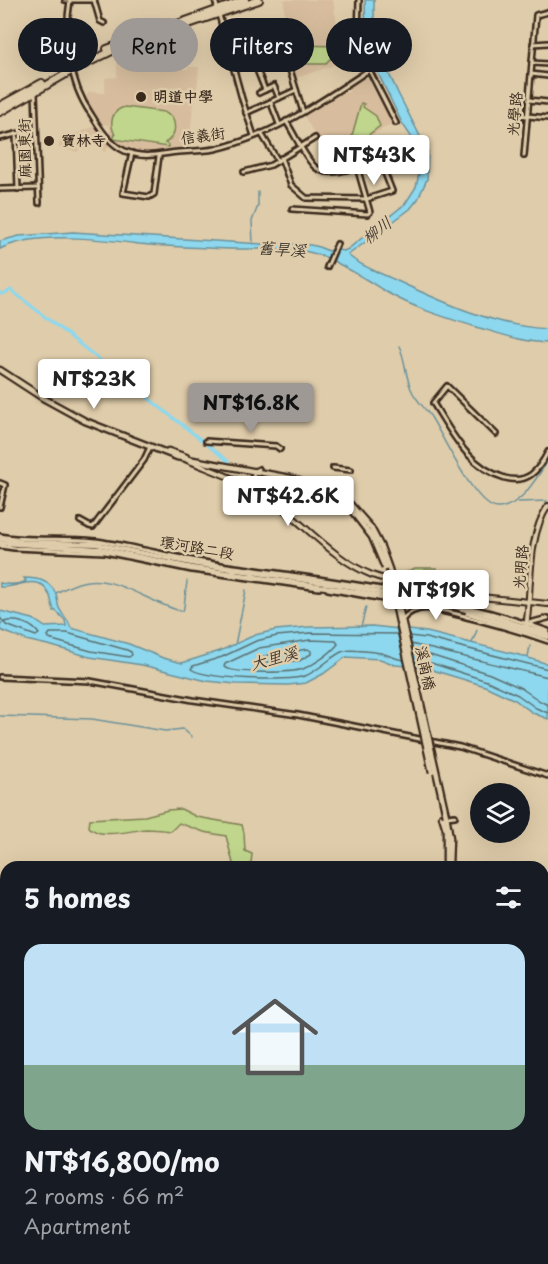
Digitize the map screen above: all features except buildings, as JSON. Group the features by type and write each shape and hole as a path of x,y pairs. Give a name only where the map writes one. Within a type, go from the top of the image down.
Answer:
{"main road":[{"path":"219,11 245,0"},
{"path":"98,54 117,44 259,0"},
{"path":"0,106 65,72"},
{"path":"0,112 67,72"},
{"path":"0,368 63,410 150,447 186,458 257,470 307,483 349,505"},
{"path":"0,368 64,408 186,458"},
{"name":"溪南橋","path":"349,505 371,528 381,547 402,620 445,816"},
{"name":"溪南橋","path":"349,505 366,527 384,565 445,816"},
{"path":"445,816 447,861"}],"street":[{"path":"65,0 94,0 100,21 104,23"},
{"path":"215,0 254,136"},
{"path":"358,18 359,0"},
{"name":"信義街","path":"69,18 70,1"},
{"name":"光學路","path":"524,156 536,15 548,12"},
{"path":"533,44 548,43"},
{"path":"532,63 548,64"},
{"name":"信義街","path":"74,72 79,96 113,143 132,153 159,156 213,149 254,136 303,112 366,72"},
{"path":"258,72 265,90"},
{"path":"292,72 303,112"},
{"path":"370,72 396,123"},
{"path":"531,74 548,76"},
{"path":"259,93 274,86 280,98"},
{"path":"246,113 297,90"},
{"name":"麻園東街","path":"35,92 39,203"},
{"path":"529,100 548,102"},
{"path":"271,103 279,124"},
{"path":"518,115 548,118"},
{"path":"286,121 313,166 322,171 334,173 357,167 396,150"},
{"path":"0,138 36,129"},
{"path":"261,133 279,159 291,185 306,198 367,199 392,191 379,158"},
{"path":"16,135 18,189"},
{"path":"244,172 271,165 315,138"},
{"path":"132,153 123,193 152,197 158,176 159,156"},
{"path":"292,209 366,215 370,212 357,167"},
{"path":"0,189 38,188"},
{"path":"327,267 337,244"},
{"path":"496,434 447,386 433,403 467,454 479,466 492,473 521,480 533,473 548,452"},
{"path":"206,441 276,446 280,449"},
{"path":"81,521 93,527 144,460 150,447"},
{"path":"186,458 249,486 276,503 338,555 362,570 383,579 437,592 465,610"},
{"path":"333,468 351,470"},
{"path":"249,486 257,470"},
{"path":"0,507 2,484"},
{"name":"光明路","path":"526,628 535,536 548,506"},
{"name":"環河路二段","path":"0,541 96,544 151,558 388,595"},
{"name":"環河路二段","path":"151,558 388,595"},
{"path":"388,595 465,610"},
{"path":"388,595 465,610 548,635"},
{"path":"402,620 410,611 421,608 457,614 465,610 472,601 481,597 548,604"},
{"path":"526,628 548,618"},
{"path":"0,677 90,681 193,700 298,715 460,747 548,776"},
{"path":"445,816 455,816"}],"shaded area":[{"path":"284,0 333,0 336,18 326,18 326,68 314,72 314,18 284,18"},
{"name":"明道中學","path":"199,67 191,128 180,149 147,154 124,149 113,141 110,126 102,124 84,99 89,92 105,93 105,78 117,77 117,72 198,72"},
{"path":"293,72 313,72 295,78"},
{"path":"367,76 393,124 327,157 303,114 343,90 349,92 353,83"},
{"path":"96,126 110,145 105,152 90,140 84,146 79,146 78,152 59,148 60,140"}],"green space":[{"path":"314,45 326,46 325,64 314,64"},
{"path":"361,103 376,116 380,126 367,136 355,136 353,144 350,143"},
{"path":"125,107 164,112 172,117 175,128 171,138 165,143 168,147 113,139 115,135 112,126 114,114"},
{"path":"415,568 437,568 440,584 437,588 402,580 404,573"},
{"path":"181,809 197,817 242,825 245,851 252,854 251,861 232,861 226,836 204,832 179,823 171,831 146,829 108,834 94,831 89,827 90,819 145,816"}],"water":[{"name":"舊旱溪","path":"365,0 374,0 374,18 365,18"},
{"name":"舊旱溪","path":"378,72 388,72 428,152 427,179 418,199 410,209 348,255 369,268 469,312 508,323 548,329 548,343 510,337 429,312 388,293 325,257 303,251 175,247 69,238 32,240 0,249 0,241 19,236 73,232 262,244 303,244 329,251 331,249 344,251 405,204 416,187 420,158 414,141 402,123"},
{"name":"大里溪","path":"24,578 38,579 53,589 59,608 71,628 129,644 182,663 220,651 255,635 276,630 309,627 372,626 427,632 519,655 548,664 548,719 485,686 426,668 396,665 380,659 346,657 306,683 236,684 207,681 142,665 90,657 26,640 0,630 0,611 33,619 45,627 66,626 65,620 54,611 50,596 44,586 33,582 0,587 0,583 20,583 26,581"}],"waterway":[{"path":"253,244 252,221 258,206 258,192"},
{"path":"0,293 11,290 228,461"},
{"name":"舊旱溪","path":"399,346 414,394 431,417 471,485 490,506 499,508 507,506 522,497 548,461"},
{"path":"518,502 547,501"},
{"path":"56,593 72,585 94,580 119,585 183,611 187,581"},
{"path":"235,645 246,590"},
{"path":"361,627 366,607"},
{"path":"472,643 477,630"},
{"path":"528,657 530,646"},
{"path":"0,716 92,719 165,731 183,729 192,737"}],"place":[{"name":"明道中學","path":"141,97"},
{"name":"寶林寺","path":"49,141"}],"water label":[{"name":"柳川","path":"377,230"}]}
